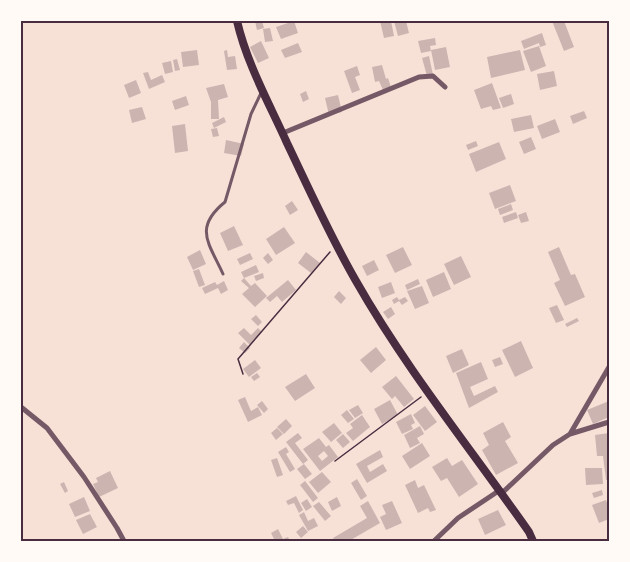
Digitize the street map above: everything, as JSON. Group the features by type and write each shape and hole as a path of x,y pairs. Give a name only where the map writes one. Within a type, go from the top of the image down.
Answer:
{"main road":[{"path":"237,21 242,42 262,90 356,281 428,391 501,491 533,541"}],"street":[{"path":"283,133 419,77 433,76 445,87"},
{"path":"570,434 609,367"},
{"path":"21,406 47,428 84,477 124,541"},
{"path":"434,541 458,518 501,491 553,445 570,434 609,422"}],"lane":[{"path":"223,274 205,234 207,222 216,209 225,202 251,114 262,90"}],"path":[{"path":"243,374 238,359 337,245"},
{"path":"335,461 428,391"}],"building":[{"path":"255,21 262,21 264,28 257,30"},
{"path":"294,21 298,33 281,39 276,27"},
{"path":"380,21 391,21 394,36 384,38"},
{"path":"394,21 406,21 409,33 398,36"},
{"path":"552,21 564,21 574,47 564,51"},
{"path":"270,28 273,41 265,42 263,29"},
{"path":"542,33 546,45 540,47 539,43 524,49 521,41"},
{"path":"435,38 436,45 430,46 431,51 421,53 418,41"},
{"path":"261,41 269,58 258,63 250,47"},
{"path":"298,43 302,52 285,58 281,50"},
{"path":"539,46 546,66 531,72 523,51"},
{"path":"446,47 450,67 435,70 431,50"},
{"path":"197,50 199,65 183,67 181,52"},
{"path":"227,50 228,57 235,56 237,69 227,70 224,51"},
{"path":"520,50 525,70 491,78 487,57"},
{"path":"429,56 433,75 427,76 422,58"},
{"path":"177,59 180,70 175,71 173,60"},
{"path":"171,61 173,72 165,74 162,63"},
{"path":"382,65 391,87 383,90 379,81 375,82 372,67"},
{"path":"357,66 360,75 355,77 360,90 352,93 344,71"},
{"path":"554,71 557,86 540,90 537,74"},
{"path":"148,72 151,80 162,75 165,82 149,89 143,73"},
{"path":"136,80 141,93 129,98 124,85"},
{"path":"492,83 501,108 493,110 491,106 481,109 474,90"},
{"path":"224,84 228,97 218,100 219,119 211,119 211,102 206,88"},
{"path":"306,91 309,99 303,102 300,94"},
{"path":"511,94 514,104 503,108 499,98"},
{"path":"338,95 342,112 329,115 325,98"},
{"path":"186,96 189,105 175,110 172,101"},
{"path":"142,107 146,119 132,123 129,110"},
{"path":"584,111 587,118 573,124 570,116"},
{"path":"531,115 534,128 514,132 511,119"},
{"path":"224,117 226,122 214,128 212,123"},
{"path":"555,119 560,132 542,139 537,126"},
{"path":"185,124 188,151 175,153 172,126"},
{"path":"217,128 219,136 213,137 211,129"},
{"path":"531,137 536,149 524,154 519,142"},
{"path":"226,140 244,144 241,156 224,153"},
{"path":"476,141 478,146 468,150 466,145"},
{"path":"499,142 506,159 476,172 469,154"},
{"path":"510,185 516,201 495,209 489,193"},
{"path":"292,201 298,210 290,215 285,206"},
{"path":"511,204 513,210 500,215 498,209"},
{"path":"516,212 518,218 504,223 502,217"},
{"path":"526,212 529,221 521,223 518,215"},
{"path":"234,226 243,245 228,251 220,233"},
{"path":"284,227 295,243 276,255 266,239"},
{"path":"403,247 412,265 395,273 386,255"},
{"path":"559,247 571,275 575,274 585,297 565,306 554,283 560,280 548,252"},
{"path":"200,250 206,264 193,270 187,257"},
{"path":"306,252 320,263 311,273 298,263"},
{"path":"250,253 253,259 240,265 237,259"},
{"path":"268,253 273,260 268,264 263,258"},
{"path":"461,256 471,277 454,285 444,264"},
{"path":"374,260 379,270 367,276 362,266"},
{"path":"256,265 259,272 244,278 241,272"},
{"path":"199,269 205,285 199,287 193,271"},
{"path":"444,272 451,289 433,297 426,280"},
{"path":"263,273 264,278 256,281 254,276"},
{"path":"244,278 251,286 255,283 267,296 255,307 242,294 249,288 241,281"},
{"path":"418,279 420,284 407,290 405,285"},
{"path":"288,280 296,290 282,302 277,296 270,302 266,298"},
{"path":"224,281 228,290 221,294 218,288 205,294 202,288 215,282 217,285"},
{"path":"391,282 395,293 382,298 378,287"},
{"path":"422,286 429,303 415,309 407,291"},
{"path":"339,291 346,298 341,304 334,297"},
{"path":"397,297 399,300 405,297 408,301 402,305 399,301 394,304 392,300"},
{"path":"557,305 564,320 556,323 549,308"},
{"path":"391,307 395,314 388,319 383,312"},
{"path":"256,315 262,322 258,326 251,319"},
{"path":"577,318 579,321 567,327 565,324"},
{"path":"244,328 251,335 258,328 262,332 250,345 238,333"},
{"path":"521,341 533,368 515,377 502,350"},
{"path":"244,342 250,348 245,353 239,348"},
{"path":"376,347 386,360 371,373 360,360"},
{"path":"462,349 469,365 453,373 446,356"},
{"path":"500,357 503,364 495,367 492,360"},
{"path":"255,360 261,368 249,377 243,369"},
{"path":"481,362 488,379 470,387 474,396 495,386 498,392 469,408 456,373"},
{"path":"257,373 260,377 254,381 251,377"},
{"path":"306,374 315,388 295,401 285,387"},
{"path":"396,376 414,399 404,407 395,396 392,399 382,387"},
{"path":"245,397 251,411 258,407 262,415 248,422 238,400"},
{"path":"390,400 398,415 382,424 374,409"},
{"path":"262,401 268,409 264,413 257,405"},
{"path":"609,401 609,417 593,424 587,410"},
{"path":"358,405 363,413 355,418 349,410"},
{"path":"425,406 437,422 425,431 413,415"},
{"path":"347,410 354,419 348,423 341,415"},
{"path":"411,414 415,423 411,425 413,429 402,434 396,422"},
{"path":"362,415 370,427 353,441 346,433 353,428 350,424"},
{"path":"286,419 292,426 284,434 277,427"},
{"path":"503,422 511,437 505,441 518,463 496,475 482,450 489,445 483,433"},
{"path":"334,423 342,433 331,442 322,432"},
{"path":"420,426 424,434 417,438 420,443 410,448 404,435"},
{"path":"277,428 283,434 276,440 271,433"},
{"path":"298,433 302,438 295,443 308,460 303,464 286,442"},
{"path":"609,433 609,480 606,480 603,456 597,456 595,435"},
{"path":"343,434 350,442 343,448 336,440"},
{"path":"319,438 326,447 329,445 338,457 320,471 303,449","holes":["324,451 328,456 322,461 318,456"]},
{"path":"422,443 430,456 410,469 402,456"},
{"path":"286,447 289,452 286,454 295,469 290,472 278,452"},
{"path":"380,450 383,457 367,466 370,472 383,464 387,471 367,483 356,464"},
{"path":"277,458 283,475 277,477 271,460"},
{"path":"447,458 452,466 462,460 478,484 459,497 447,478 441,481 432,467"},
{"path":"304,464 312,474 305,479 297,469"},
{"path":"585,468 602,468 603,484 586,485"},
{"path":"110,471 118,488 99,497 93,484 98,482 96,478"},
{"path":"322,472 331,482 318,493 309,482"},
{"path":"357,479 367,496 361,500 351,483"},
{"path":"415,480 418,488 424,485 436,510 430,512 428,508 418,513 405,485"},
{"path":"305,481 318,498 313,502 300,485"},
{"path":"64,482 68,491 65,493 60,484"},
{"path":"602,490 603,495 594,498 592,493"},
{"path":"296,496 303,510 299,513 294,503 288,505 286,501"},
{"path":"84,497 90,511 75,517 69,504"},
{"path":"337,497 341,506 332,511 328,502"},
{"path":"307,499 312,507 306,511 301,503"},
{"path":"606,500 609,519 599,523 592,505"},
{"path":"368,501 380,523 349,541 335,541 333,538 367,518 360,506"},
{"path":"392,501 402,523 386,530 380,517 386,514 382,505"},
{"path":"319,502 331,516 325,521 313,506"},
{"path":"498,510 506,525 485,535 478,519"},
{"path":"304,512 308,521 314,518 318,526 308,531 299,515"},
{"path":"90,514 97,527 83,534 76,520"},
{"path":"303,526 308,532 301,538 296,532"},
{"path":"278,529 283,539 288,537 290,541 275,541 271,533"}]}
